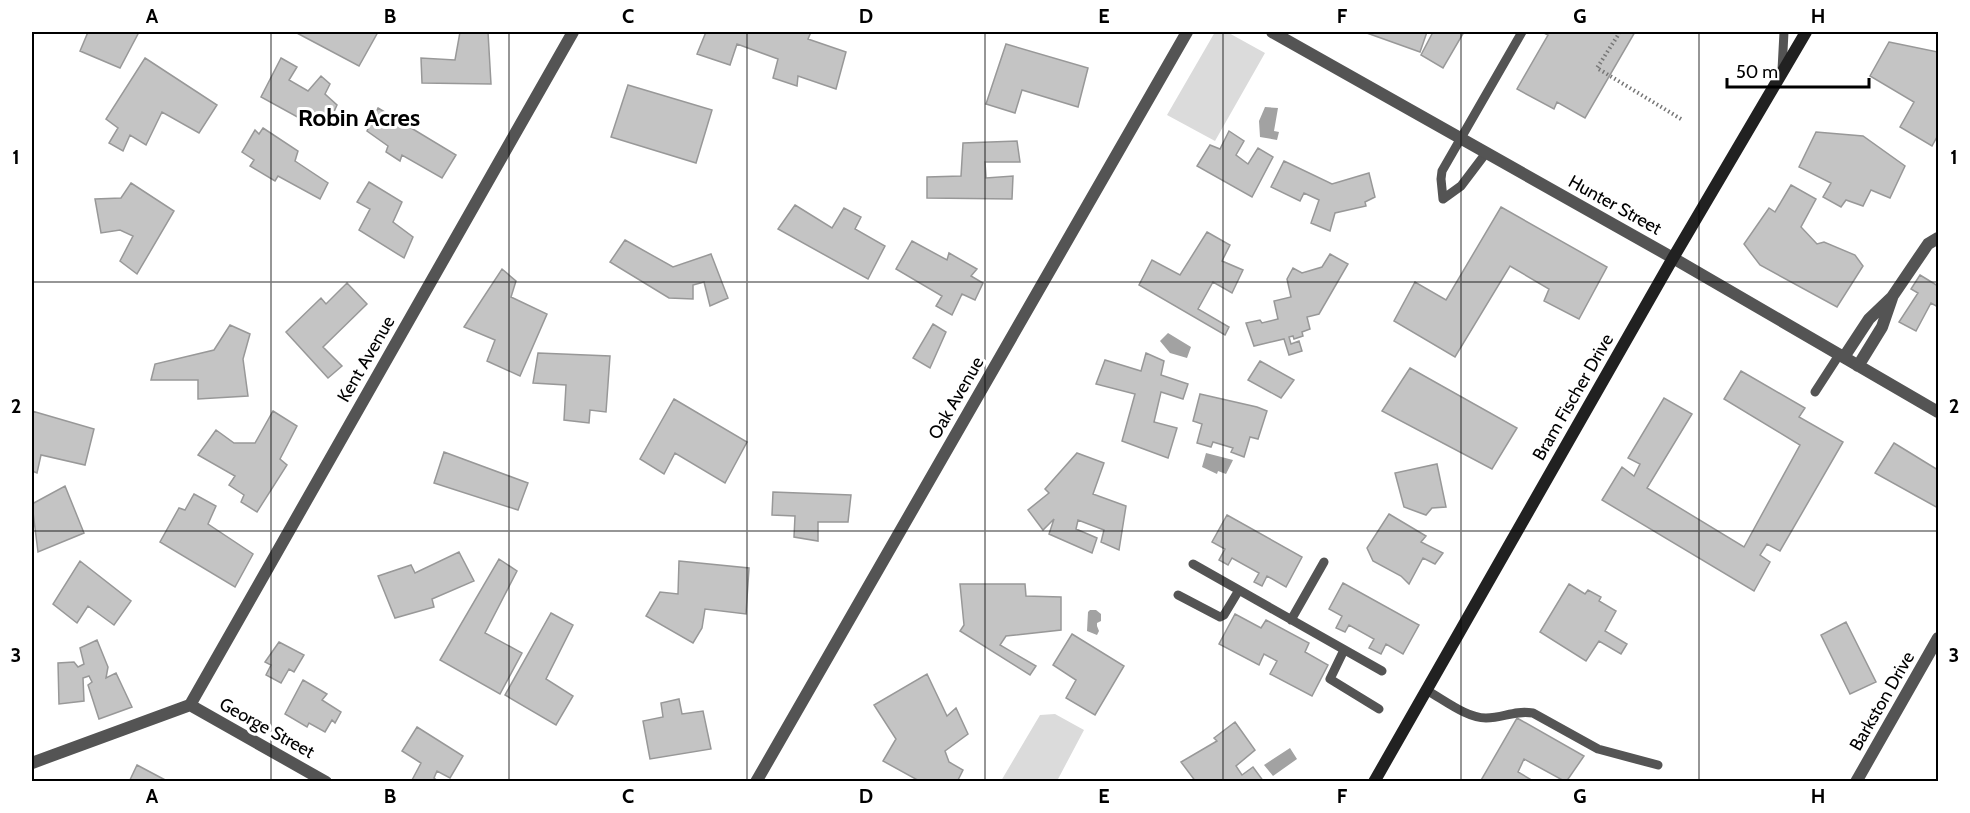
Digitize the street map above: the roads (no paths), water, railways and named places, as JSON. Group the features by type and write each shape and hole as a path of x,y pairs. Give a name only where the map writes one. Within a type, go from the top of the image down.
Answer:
{"main road":[{"name":"Bram Fischer Drive","path":"1374,782 1673,258 1806,32"}],"street":[{"name":"Kent Avenue","path":"190,705 573,32"},
{"name":"Oak Avenue","path":"756,782 1187,32"},
{"name":"Hunter Street","path":"1272,32 1673,258 1938,412"},
{"path":"1841,356 1869,319 1892,297 1928,244 1938,238"},
{"path":"1858,366 1882,327 1892,297"},
{"name":"Barkston Drive","path":"1856,782 1938,638"},
{"path":"32,763 190,705"},
{"name":"George Street","path":"190,705 326,782"}],"lane":[{"path":"1486,153 1461,186 1443,199 1440,179 1442,171 1522,32"},
{"path":"1782,72 1784,32"},
{"path":"1815,392 1841,356"},
{"path":"1291,620 1324,562"},
{"path":"1193,564 1382,671"},
{"path":"1178,595 1220,617 1224,615 1239,590"},
{"path":"1344,650 1330,679 1379,709"},
{"path":"1426,690 1477,717 1494,718 1522,711 1533,713 1598,749 1658,765"}],"district":[{"name":"Robin Acres","path":"359,117"}]}
